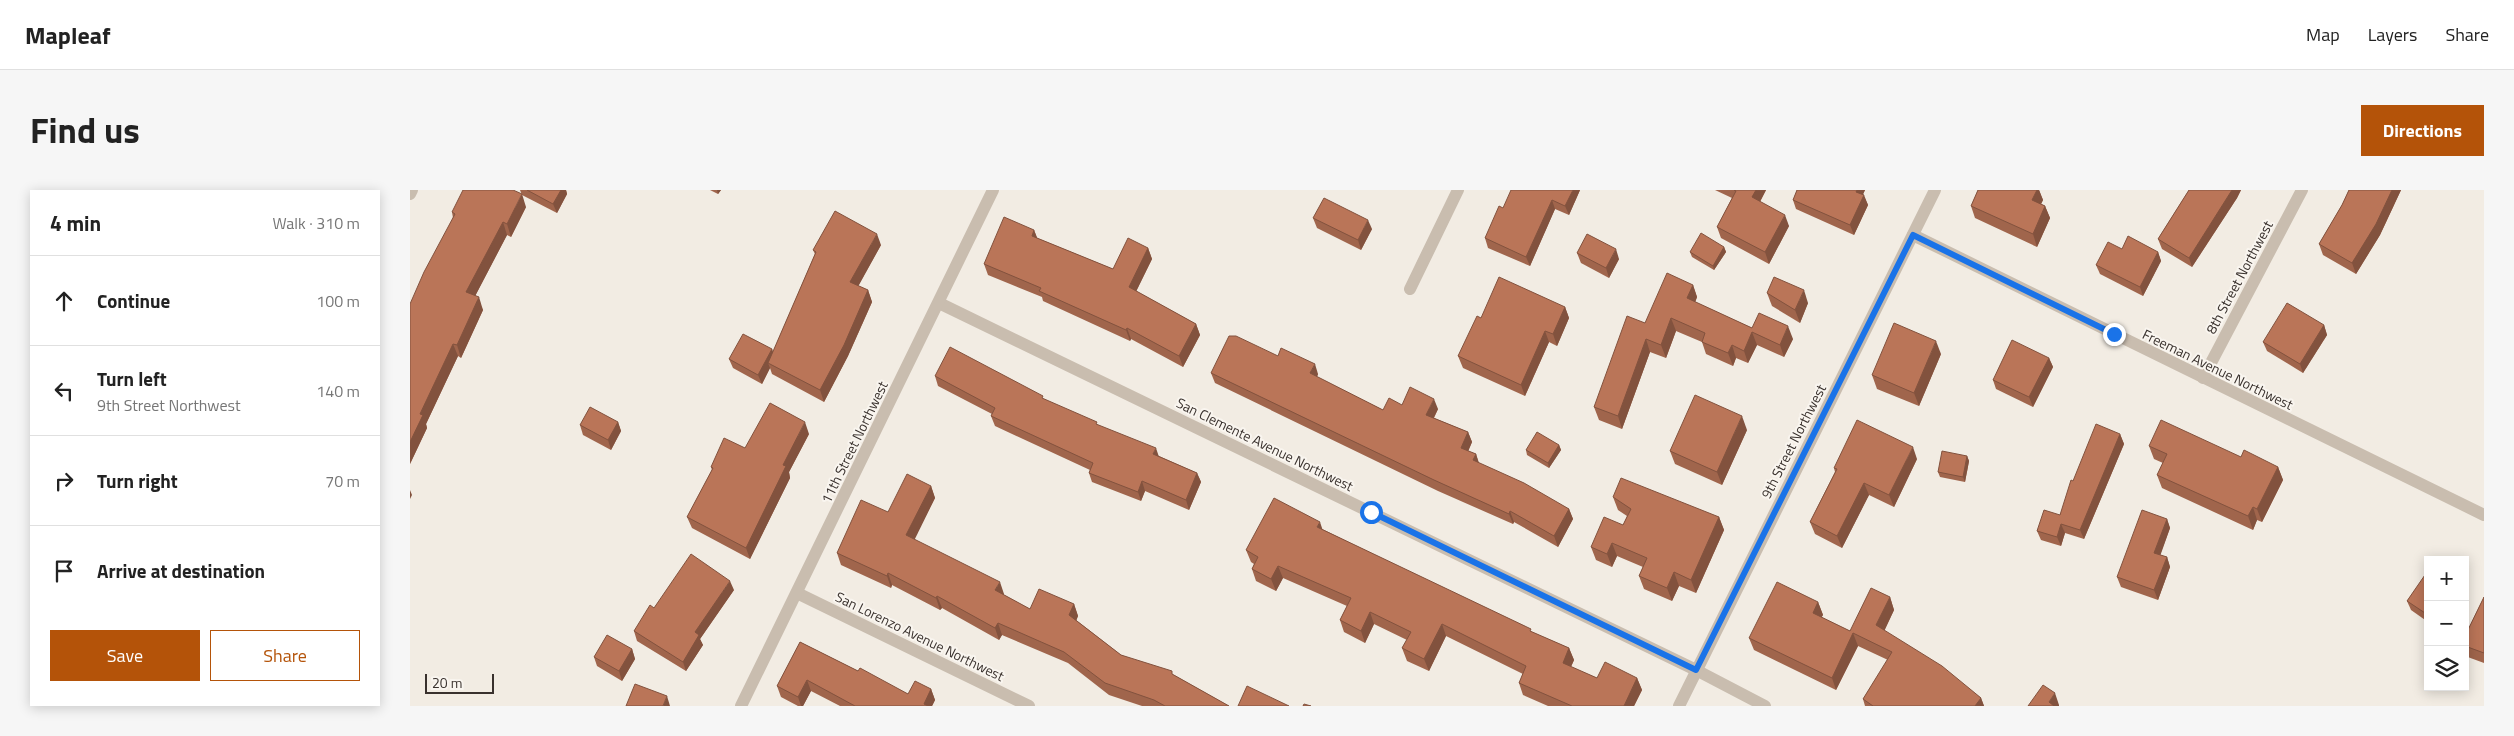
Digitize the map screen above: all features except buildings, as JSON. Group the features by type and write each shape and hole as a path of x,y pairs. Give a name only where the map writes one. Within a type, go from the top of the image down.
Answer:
{"street":[{"path":"410,194 412,190"},
{"name":"11th Street Northwest","path":"740,706 797,593 992,190"},
{"path":"1410,289 1458,190"},
{"name":"9th Street Northwest","path":"1679,706 1935,190"},
{"name":"8th Street Northwest","path":"2203,378 2302,190"},
{"name":"Freeman Avenue Northwest","path":"1913,235 2484,515"},
{"name":"San Clemente Avenue Northwest","path":"939,302 1696,670 1765,706"},
{"name":"San Lorenzo Avenue Northwest","path":"797,593 1029,706"}],"route":[{"path":"1371,512 1696,670 1913,235 2114,334"}]}
